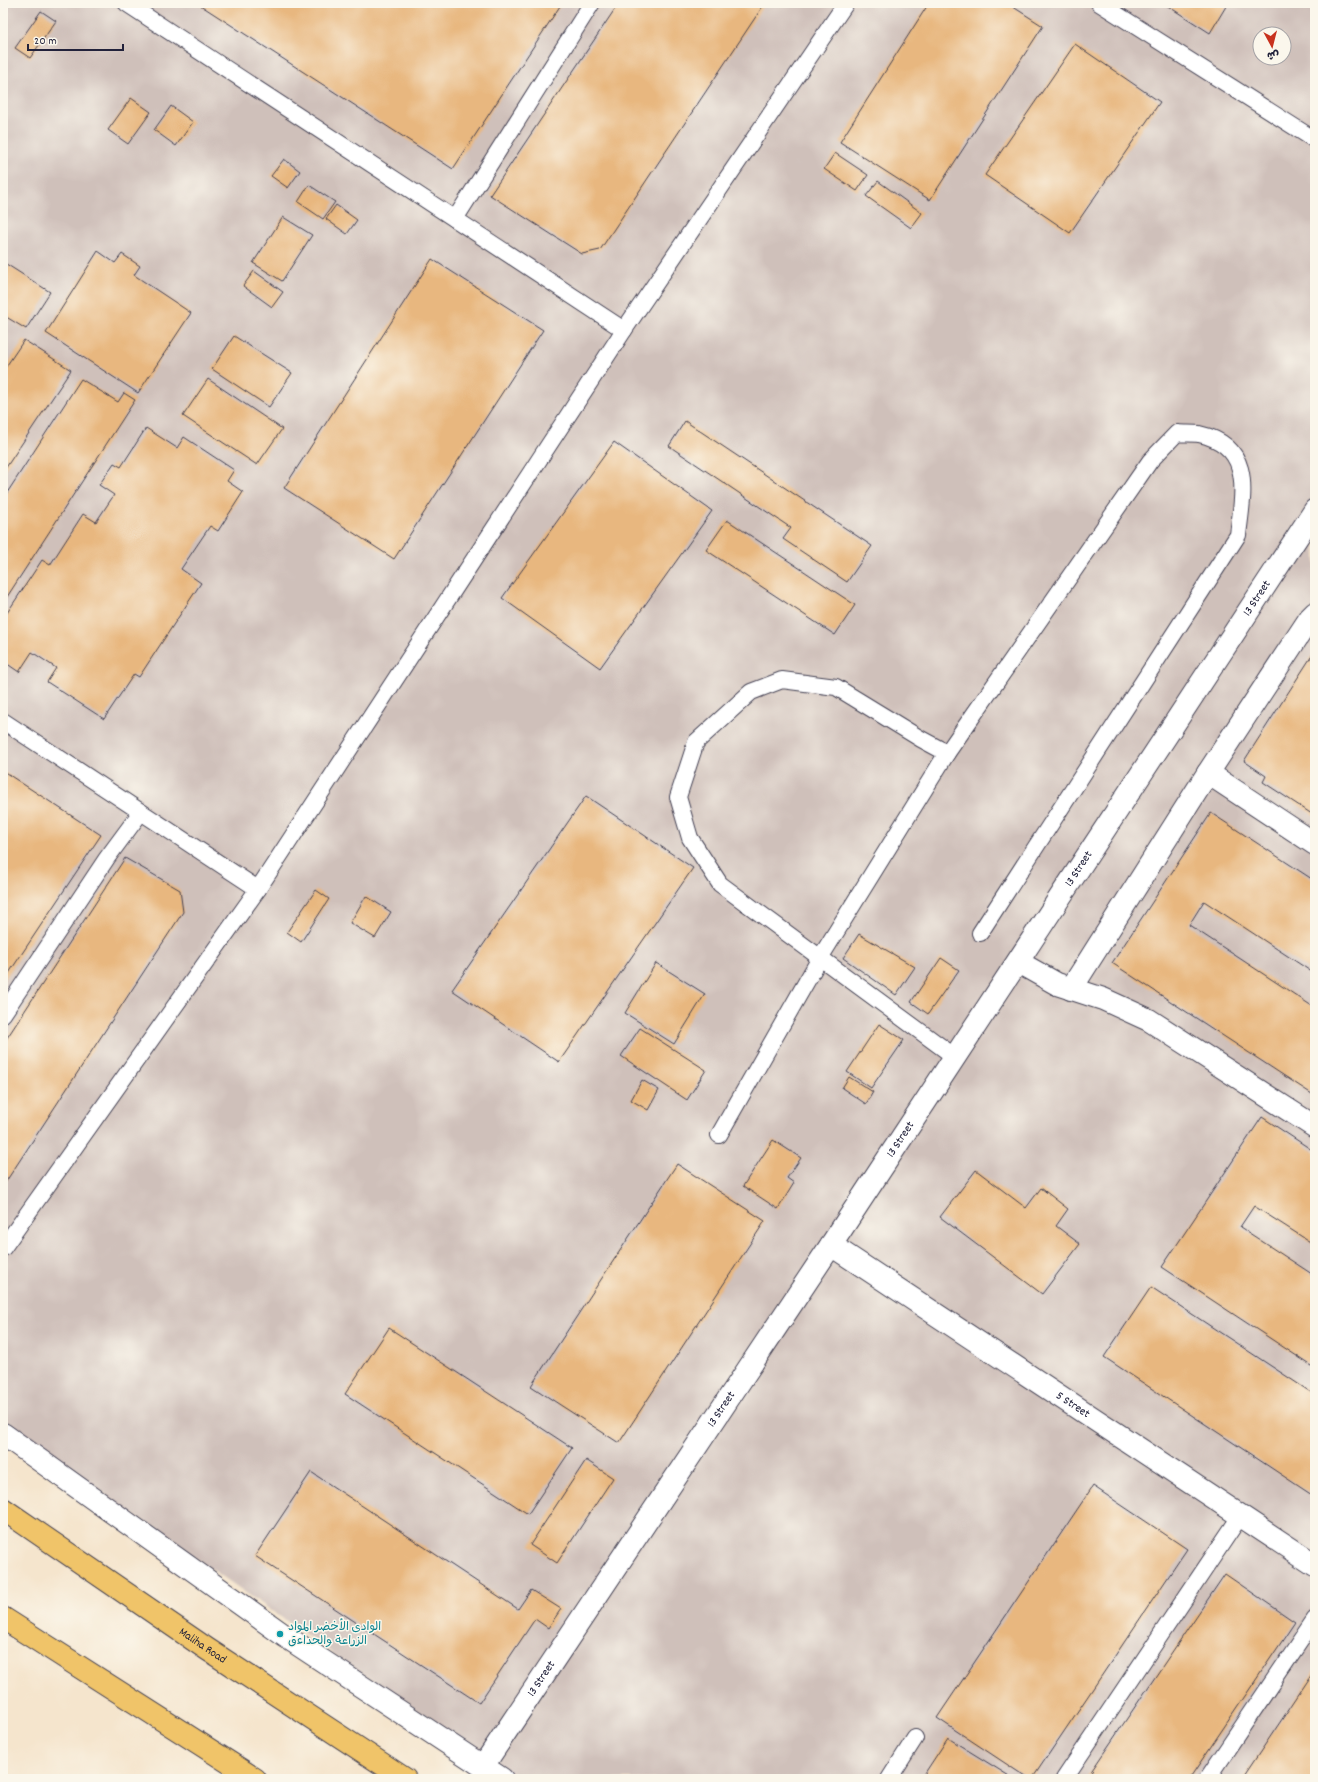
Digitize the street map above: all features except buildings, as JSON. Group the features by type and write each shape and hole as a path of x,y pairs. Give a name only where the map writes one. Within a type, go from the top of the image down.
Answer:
{"main road":[{"name":"Maliha Road","path":"3,1509 207,1649 405,1779"},
{"path":"3,1618 255,1779"}],"street":[{"name":"13 Street","path":"483,1766 831,1245 1315,510"},
{"path":"1071,989 1208,773 1310,618 1315,614"},
{"path":"1208,773 1315,844"},
{"path":"1018,962 1057,984 1103,999 1149,1020 1315,1127"},
{"name":"5 Street","path":"831,1245 1315,1565"},
{"path":"3,1434 285,1636 502,1779"}],"lane":[{"path":"126,3 624,330"},
{"path":"456,219 592,3"},
{"path":"3,1248 258,889 624,330 846,3"},
{"path":"1099,3 1315,140"},
{"path":"718,1135 820,958 947,753 1150,461 1178,434 1199,434 1224,444 1237,458 1243,488 1238,535 980,934"},
{"path":"947,753 921,739 836,687 782,680 751,692 696,742 678,798 690,838 720,884 955,1057"},
{"path":"3,721 258,889"},
{"path":"3,1014 107,858 141,812"},
{"path":"1064,1779 1241,1515"},
{"path":"1207,1779 1315,1619"},
{"path":"889,1779 915,1738"}],"shaded area":[{"path":"3,3 1315,3 1315,1779 514,1779 3,1424"}],"place":[{"name":"الوادى الأخضر المواد الزراعة والحداءق","path":"280,1634"}]}
